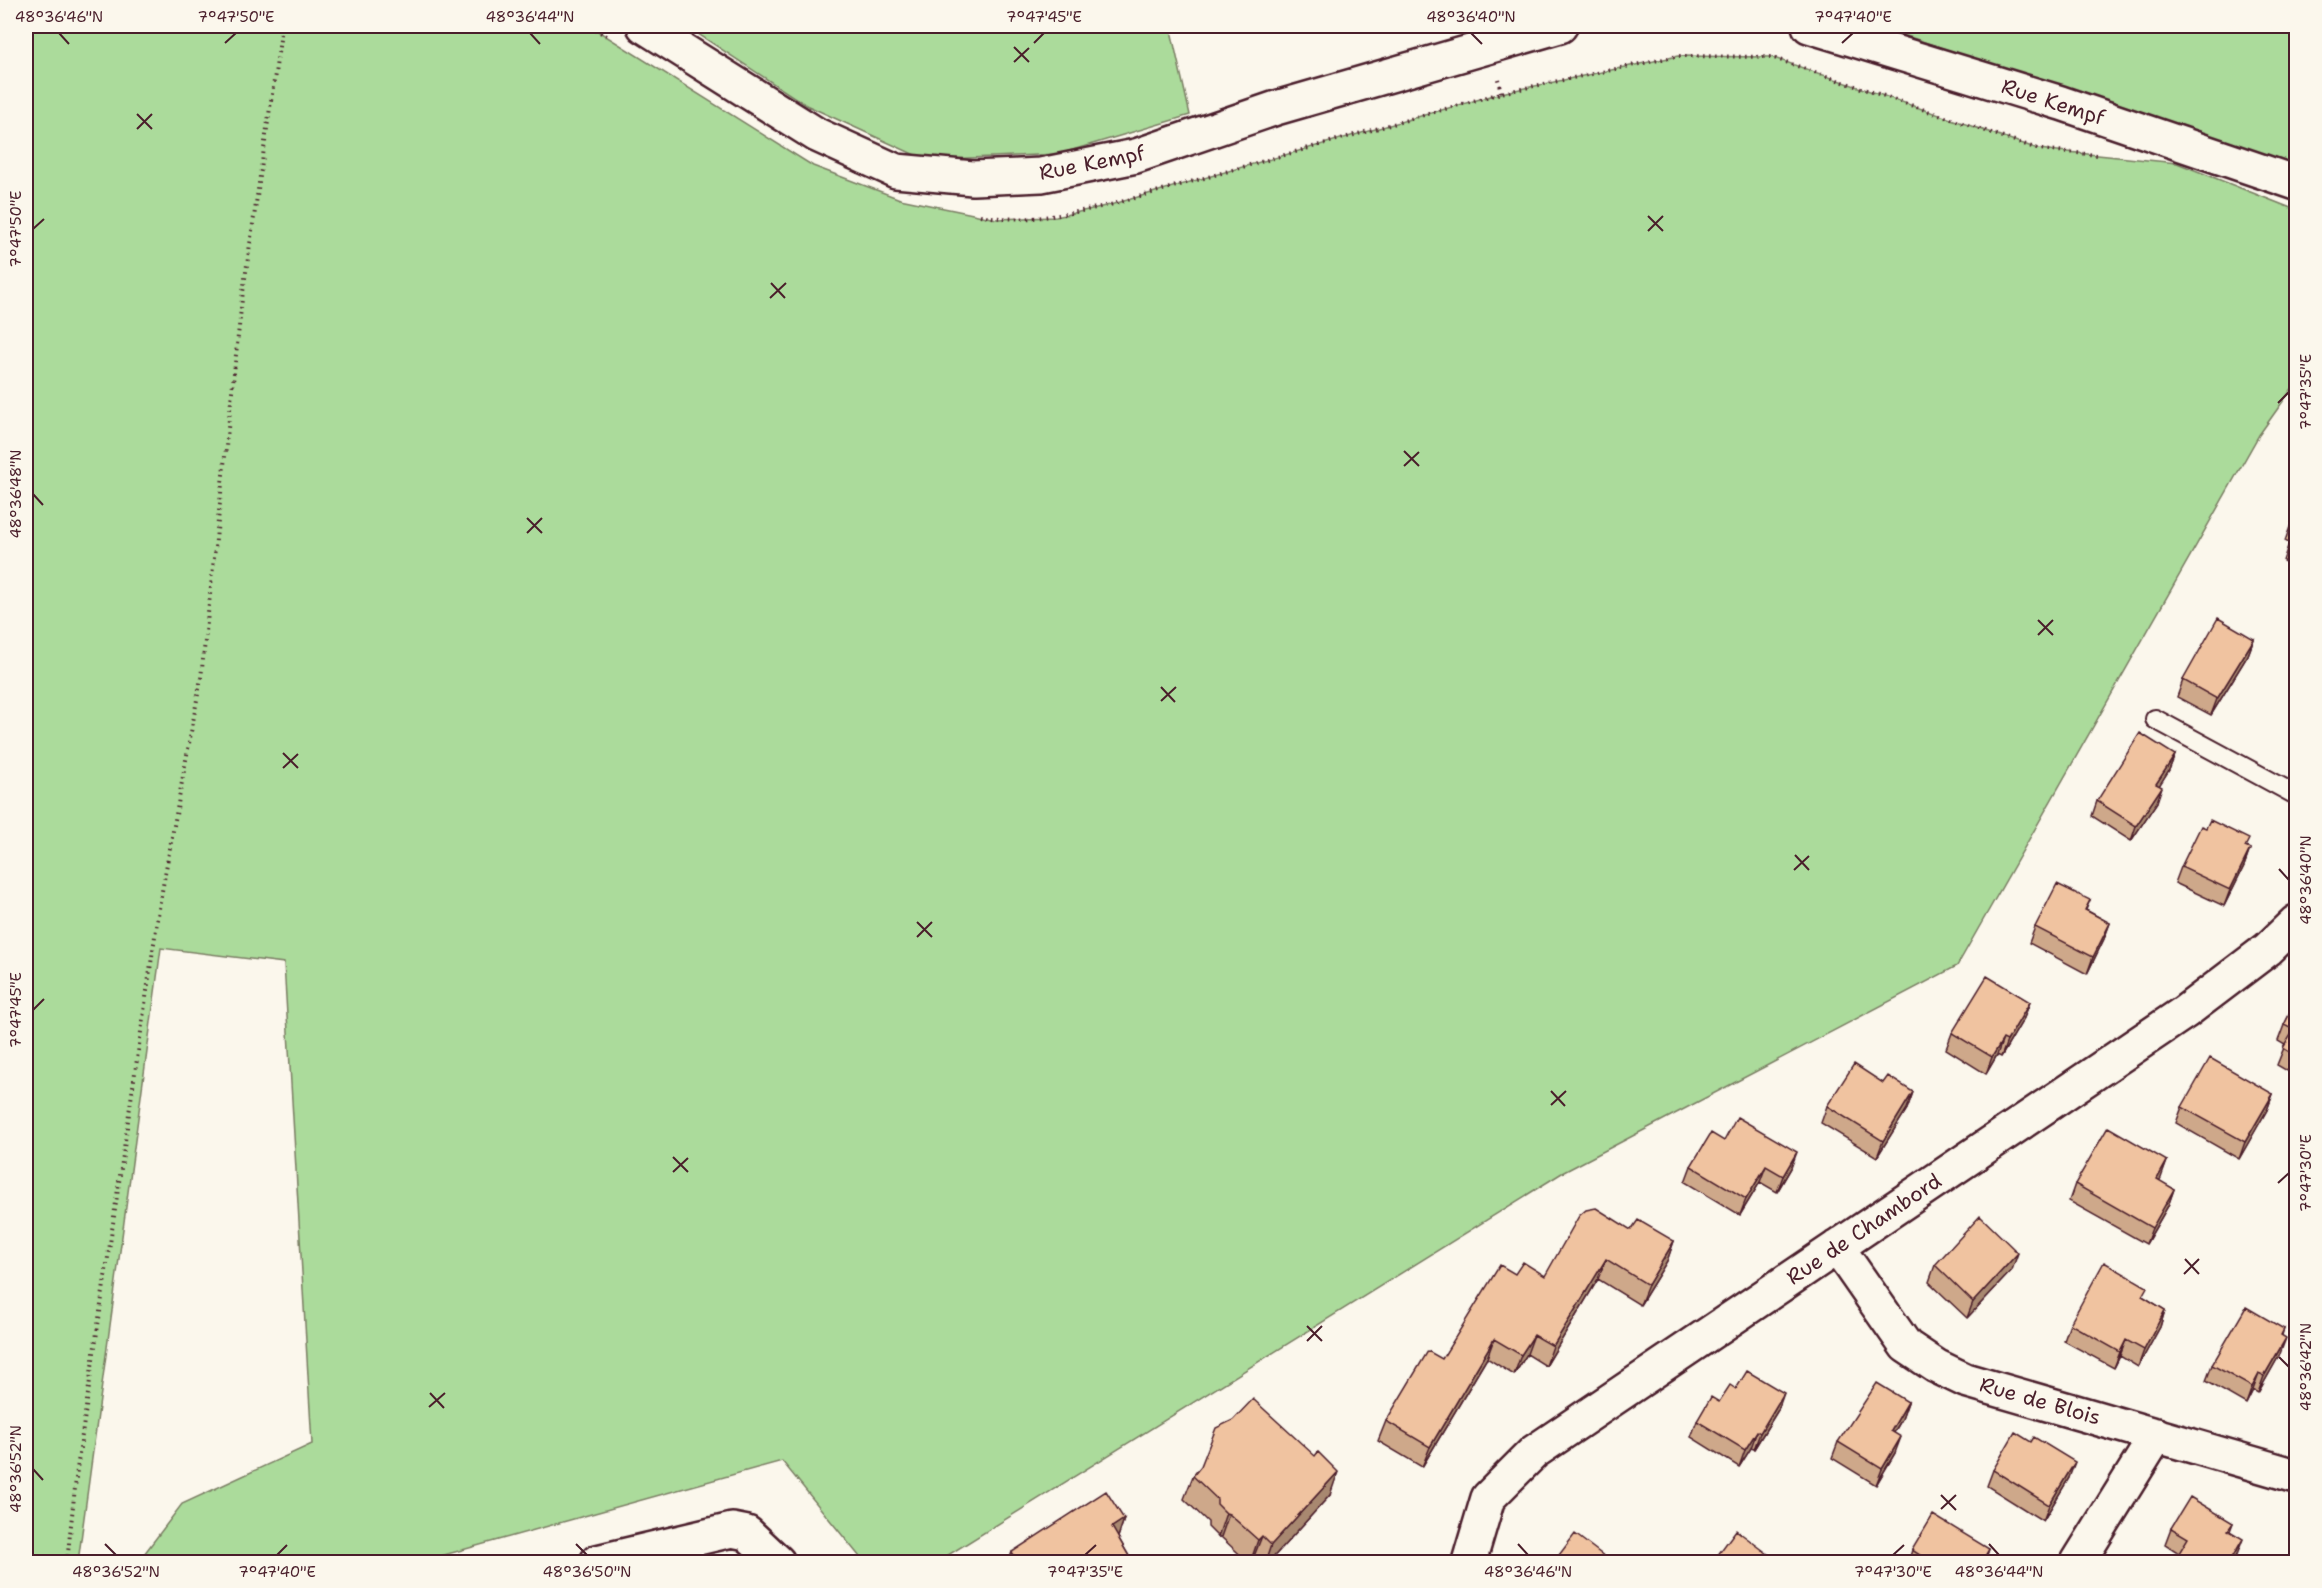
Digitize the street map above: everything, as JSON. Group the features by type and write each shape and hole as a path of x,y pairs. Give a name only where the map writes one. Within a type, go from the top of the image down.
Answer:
{"street":[{"name":"Rue Kempf","path":"632,35 817,135 896,171 973,178 1041,175 1136,156 1276,108 1560,26"},
{"name":"Rue Kempf","path":"1809,26 2061,103 2296,183"},
{"name":"Rue de Chambord","path":"1469,1563 1488,1498 1533,1452 2185,1012 2268,949 2296,922"},
{"name":"Rue de Blois","path":"1837,1246 1906,1346 1936,1366 1965,1380 2296,1476"},
{"path":"2078,1563 2157,1435"},
{"path":"597,1563 732,1530 747,1533 778,1563"}],"lane":[{"path":"2155,719 2296,795"}],"path":[{"path":"68,1563 79,1457 159,914 201,678 242,299 282,26"},
{"path":"590,26 632,35"},
{"path":"975,214 996,219 1056,217 1110,205 1500,93 1678,56 1771,57 2038,149 2100,155"}],"green space":[{"path":"26,26 590,26 813,166 900,199 997,219 1056,217 1110,205 1501,93 1678,56 1771,57 2038,149 2177,163 2296,210 2296,383 2259,435 1957,966 1562,1173 937,1562 864,1562 782,1461 419,1562 138,1562 182,1504 312,1444 284,963 161,948 78,1562 26,1562"},
{"path":"686,26 1170,26 1190,115 1059,154 926,160 806,105"},
{"path":"1877,26 2296,26 2296,167"}],"building":[{"path":"2218,618 2254,639 2217,699 2183,680"},
{"path":"2140,733 2175,755 2156,784 2162,787 2136,826 2097,801"},
{"path":"2210,820 2249,839 2245,847 2250,849 2230,890 2181,867 2201,826 2206,828"},
{"path":"2057,884 2090,900 2085,910 2110,923 2093,957 2035,927"},
{"path":"1987,976 2030,1002 2007,1041 2003,1039 1992,1057 1952,1033"},
{"path":"2296,1001 2296,1056 2283,1048 2294,1030 2284,1025"},
{"path":"2210,1058 2273,1094 2245,1142 2182,1107"},
{"path":"1854,1064 1883,1083 1888,1076 1913,1092 1883,1141 1827,1106"},
{"path":"1737,1117 1797,1152 1783,1176 1766,1166 1746,1199 1691,1166 1711,1133 1724,1141"},
{"path":"2108,1127 2167,1161 2157,1179 2174,1189 2152,1228 2075,1184"},
{"path":"1596,1208 1631,1230 1638,1220 1674,1241 1648,1285 1606,1259 1553,1346 1534,1335 1521,1355 1494,1339 1430,1447 1386,1421 1428,1351 1442,1359 1500,1265 1515,1274 1523,1262 1545,1276 1579,1216 1586,1210"},
{"path":"1980,1216 2018,1253 1973,1302 1935,1265"},
{"path":"2104,1262 2147,1287 2142,1296 2165,1310 2144,1350 2126,1340 2120,1352 2070,1324"},
{"path":"2246,1307 2284,1329 2281,1335 2286,1338 2264,1376 2259,1374 2252,1387 2212,1365"},
{"path":"1747,1371 1784,1393 1760,1433 1757,1431 1745,1450 1697,1421 1711,1397 1719,1402 1730,1385 1736,1389"},
{"path":"1877,1383 1908,1402 1891,1431 1901,1437 1882,1469 1838,1442"},
{"path":"1253,1399 1315,1456 1318,1452 1338,1472 1271,1545 1262,1536 1258,1540 1226,1513 1217,1504 1217,1499 1193,1476 1201,1466 1216,1428 1233,1420"},
{"path":"2015,1432 2031,1442 2034,1437 2075,1462 2049,1505 1993,1470"},
{"path":"1106,1491 1124,1519 1112,1527 1133,1563 1019,1563 1012,1552"},
{"path":"2190,1497 2233,1523 2228,1530 2243,1539 2229,1563 2173,1563 2188,1538 2171,1528"},
{"path":"1933,1515 1989,1549 1981,1563 1932,1563 1912,1550"},
{"path":"1736,1530 1780,1563 1712,1563"},
{"path":"1575,1534 1613,1563 1553,1563"}]}
